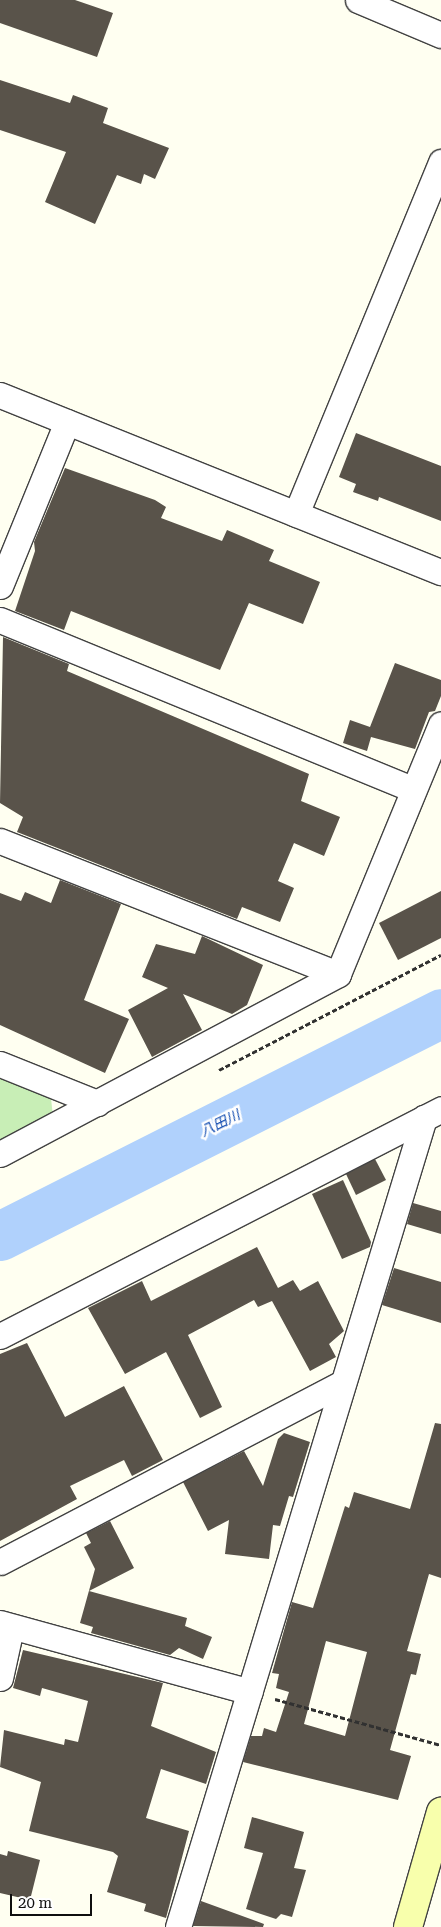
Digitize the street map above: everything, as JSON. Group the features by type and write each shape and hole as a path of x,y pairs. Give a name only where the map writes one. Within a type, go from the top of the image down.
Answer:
{"main road":[{"path":"408,1927 441,1812"}],"street":[{"path":"358,0 441,35"},
{"path":"296,514 441,162"},
{"path":"0,395 441,572"},
{"path":"0,586 67,422"},
{"path":"0,620 413,789"},
{"path":"0,1154 338,974 441,724"},
{"path":"0,841 338,974"},
{"path":"0,1064 97,1103"},
{"path":"0,1336 432,1114"},
{"path":"178,1927 342,1383 432,1114"},
{"path":"0,1562 342,1383"},
{"path":"0,1678 5,1625 250,1692"}],"path":[{"path":"250,1692 441,1745"}],"green space":[{"path":"0,1077 51,1098 53,1117 0,1145"}],"building":[{"path":"0,0 75,0 113,13 97,57 0,23"},
{"path":"0,80 70,103 73,95 108,108 103,123 169,148 155,179 144,174 141,184 117,175 95,224 45,202 66,152 0,130"},
{"path":"356,433 441,466 441,521 379,497 378,501 353,492 356,484 339,477"},
{"path":"65,468 155,500 166,507 161,518 222,541 227,530 274,550 269,561 320,582 303,624 249,603 220,670 71,611 64,630 15,611 35,551 34,542"},
{"path":"3,637 69,664 67,671 309,774 301,801 340,817 324,856 294,843 278,881 294,888 280,922 242,907 237,919 17,832 23,817 0,803"},
{"path":"395,663 441,680 441,696 435,711 429,712 415,749 371,737 367,751 343,743 350,720 370,727"},
{"path":"60,880 121,904 84,1000 129,1019 105,1073 0,1025 0,893 21,901 25,892 51,903"},
{"path":"441,891 441,938 398,960 379,923"},
{"path":"202,936 263,965 247,1005 232,1014 183,994 202,1030 152,1057 128,1010 168,988 142,977 156,944 195,954"},
{"path":"375,1159 386,1180 356,1195 346,1174"},
{"path":"343,1180 371,1242 370,1247 342,1259 312,1194"},
{"path":"413,1203 441,1211 441,1234 407,1224"},
{"path":"257,1247 278,1288 293,1280 300,1291 318,1281 344,1331 329,1344 336,1357 310,1371 272,1301 258,1307 254,1300 188,1335 222,1407 200,1418 166,1352 125,1374 88,1308 142,1281 151,1301"},
{"path":"394,1268 441,1282 441,1323 382,1305"},
{"path":"27,1343 65,1417 124,1386 163,1460 132,1476 124,1460 70,1486 77,1499 0,1541 0,1354"},
{"path":"435,1423 441,1424 441,1578 429,1574 407,1651 421,1654 416,1675 411,1674 390,1750 411,1756 398,1800 243,1762 251,1736 262,1736 264,1728 276,1732 289,1692 276,1688 279,1674 272,1673 292,1602 313,1608 345,1506 349,1508 354,1492 410,1509","holes":["326,1641 367,1652 345,1736 304,1724"]},
{"path":"284,1433 310,1442 293,1497 289,1496 280,1526 273,1525 269,1559 225,1554 229,1520 208,1531 183,1482 244,1451 263,1486 278,1439"},
{"path":"110,1521 134,1568 89,1591 187,1618 185,1626 212,1637 203,1659 179,1648 170,1655 91,1633 93,1627 80,1623 95,1569 84,1547 91,1543 86,1533"},
{"path":"23,1650 163,1683 151,1726 216,1752 206,1784 161,1769 146,1818 189,1831 166,1918 144,1911 146,1904 107,1892 118,1856 113,1852 29,1831 41,1782 0,1767 4,1730 64,1745 65,1739 78,1742 88,1701 42,1688 40,1696 13,1688"},
{"path":"252,1817 304,1832 294,1868 306,1870 292,1917 281,1914 276,1919 246,1909 263,1853 244,1848"},
{"path":"8,1851 40,1860 30,1900 0,1893 0,1854 7,1856"},
{"path":"201,1901 264,1924 263,1927 193,1926"}],"waterway":[{"name":"八田川","path":"0,1236 441,1013"}]}
